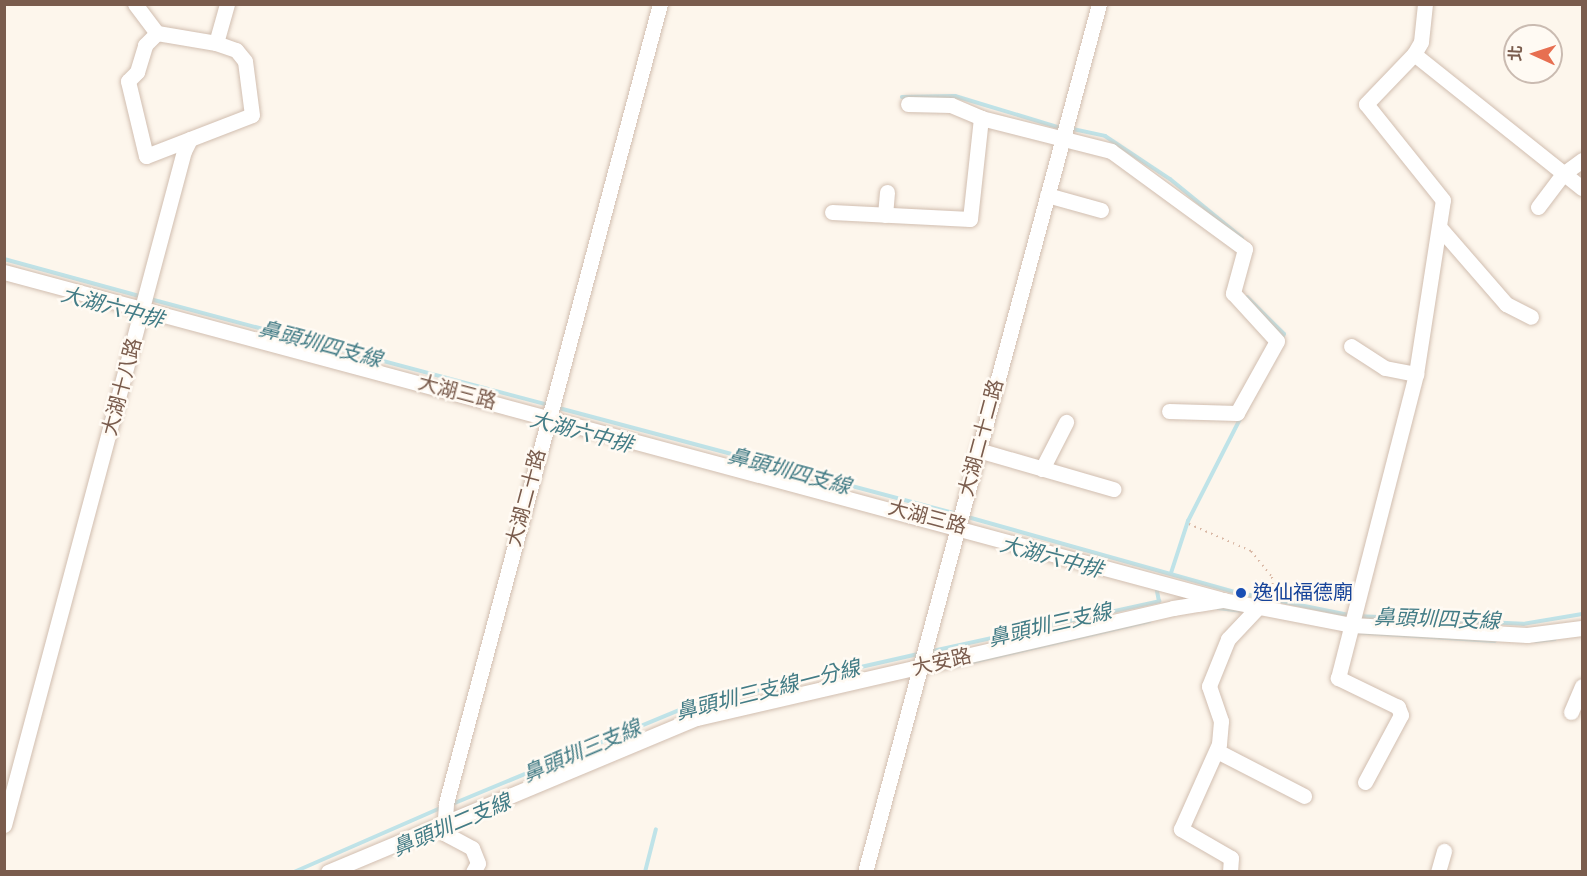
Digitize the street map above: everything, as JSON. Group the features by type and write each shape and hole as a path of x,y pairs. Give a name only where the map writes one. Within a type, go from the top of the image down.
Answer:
{"street":[{"path":"135,4 156,33 216,43 236,50 245,61 252,115 146,156 128,81 137,72 145,45 156,33"},
{"path":"216,43 227,4"},
{"name":"大湖二十路","path":"443,823 548,418 660,4"},
{"name":"大湖二十二路","path":"866,872 1099,4"},
{"path":"1365,782 1401,715 1398,707 1338,678 1416,374 1443,200 1436,186 1366,105 1414,54 1421,42 1425,4"},
{"path":"1414,54 1582,188"},
{"path":"908,104 951,105 981,118 1063,136 1111,151 1245,249 1233,293 1277,341 1237,413 1169,411"},
{"path":"832,212 970,219 981,118"},
{"name":"大湖十八路","path":"4,825 190,139"},
{"path":"1538,207 1563,174 1582,160"},
{"path":"885,215 887,192"},
{"path":"1047,195 1101,210"},
{"path":"1440,228 1506,304 1531,317"},
{"name":"大湖三路","path":"4,272 959,527 1223,600"},
{"path":"1351,346 1385,368 1416,374"},
{"path":"1042,469 1066,422"},
{"path":"978,450 1113,489"},
{"name":"大安路","path":"328,872 697,718 1223,600 1268,606 1353,625 1527,635 1582,627"},
{"path":"1230,872 1232,858 1181,829 1216,751 1221,721 1209,686 1228,639 1268,606"},
{"path":"1571,712 1582,686"},
{"path":"1216,751 1304,796"},
{"path":"443,823 444,833 477,854 473,872"},
{"path":"1438,872 1444,851"}],"path":[{"path":"1189,524 1251,551 1272,577 1268,606"}],"waterway":[{"path":"902,97 955,96 1061,128"},
{"path":"1068,128 1105,136 1170,179 1242,238"},
{"name":"鼻頭圳四支線","path":"4,259 143,297"},
{"path":"1247,297 1284,334 1281,339"},
{"name":"鼻頭圳四支線","path":"150,299 548,405"},
{"name":"鼻頭圳四支線","path":"555,407 957,514"},
{"path":"1171,573 1188,521 1242,415"},
{"name":"鼻頭圳四支線","path":"964,516 1235,592 1349,615"},
{"path":"1156,586 1159,601"},
{"name":"鼻頭圳三支線","path":"928,652 1159,601"},
{"name":"鼻頭圳二支線","path":"1218,608 1241,611"},
{"name":"鼻頭圳四支線","path":"1356,616 1523,624 1582,614"},
{"name":"鼻頭圳二支線","path":"946,668 1150,621"},
{"name":"鼻頭圳二支線","path":"1353,632 1495,641"},
{"name":"鼻頭圳二支線","path":"1536,641 1555,639"},
{"name":"鼻頭圳三支線","path":"450,805 689,706 918,654"},
{"name":"鼻頭圳三支線","path":"294,872 443,807"},
{"path":"645,872 656,829"}],"place":[{"name":"逸仙福德廟","path":"1241,593"}],"water label":[{"name":"大湖六中排","path":"112,308"},
{"name":"大湖六中排","path":"581,433"},
{"name":"大湖六中排","path":"1051,558"},
{"name":"鼻頭圳三支線一分線","path":"768,691"}]}
